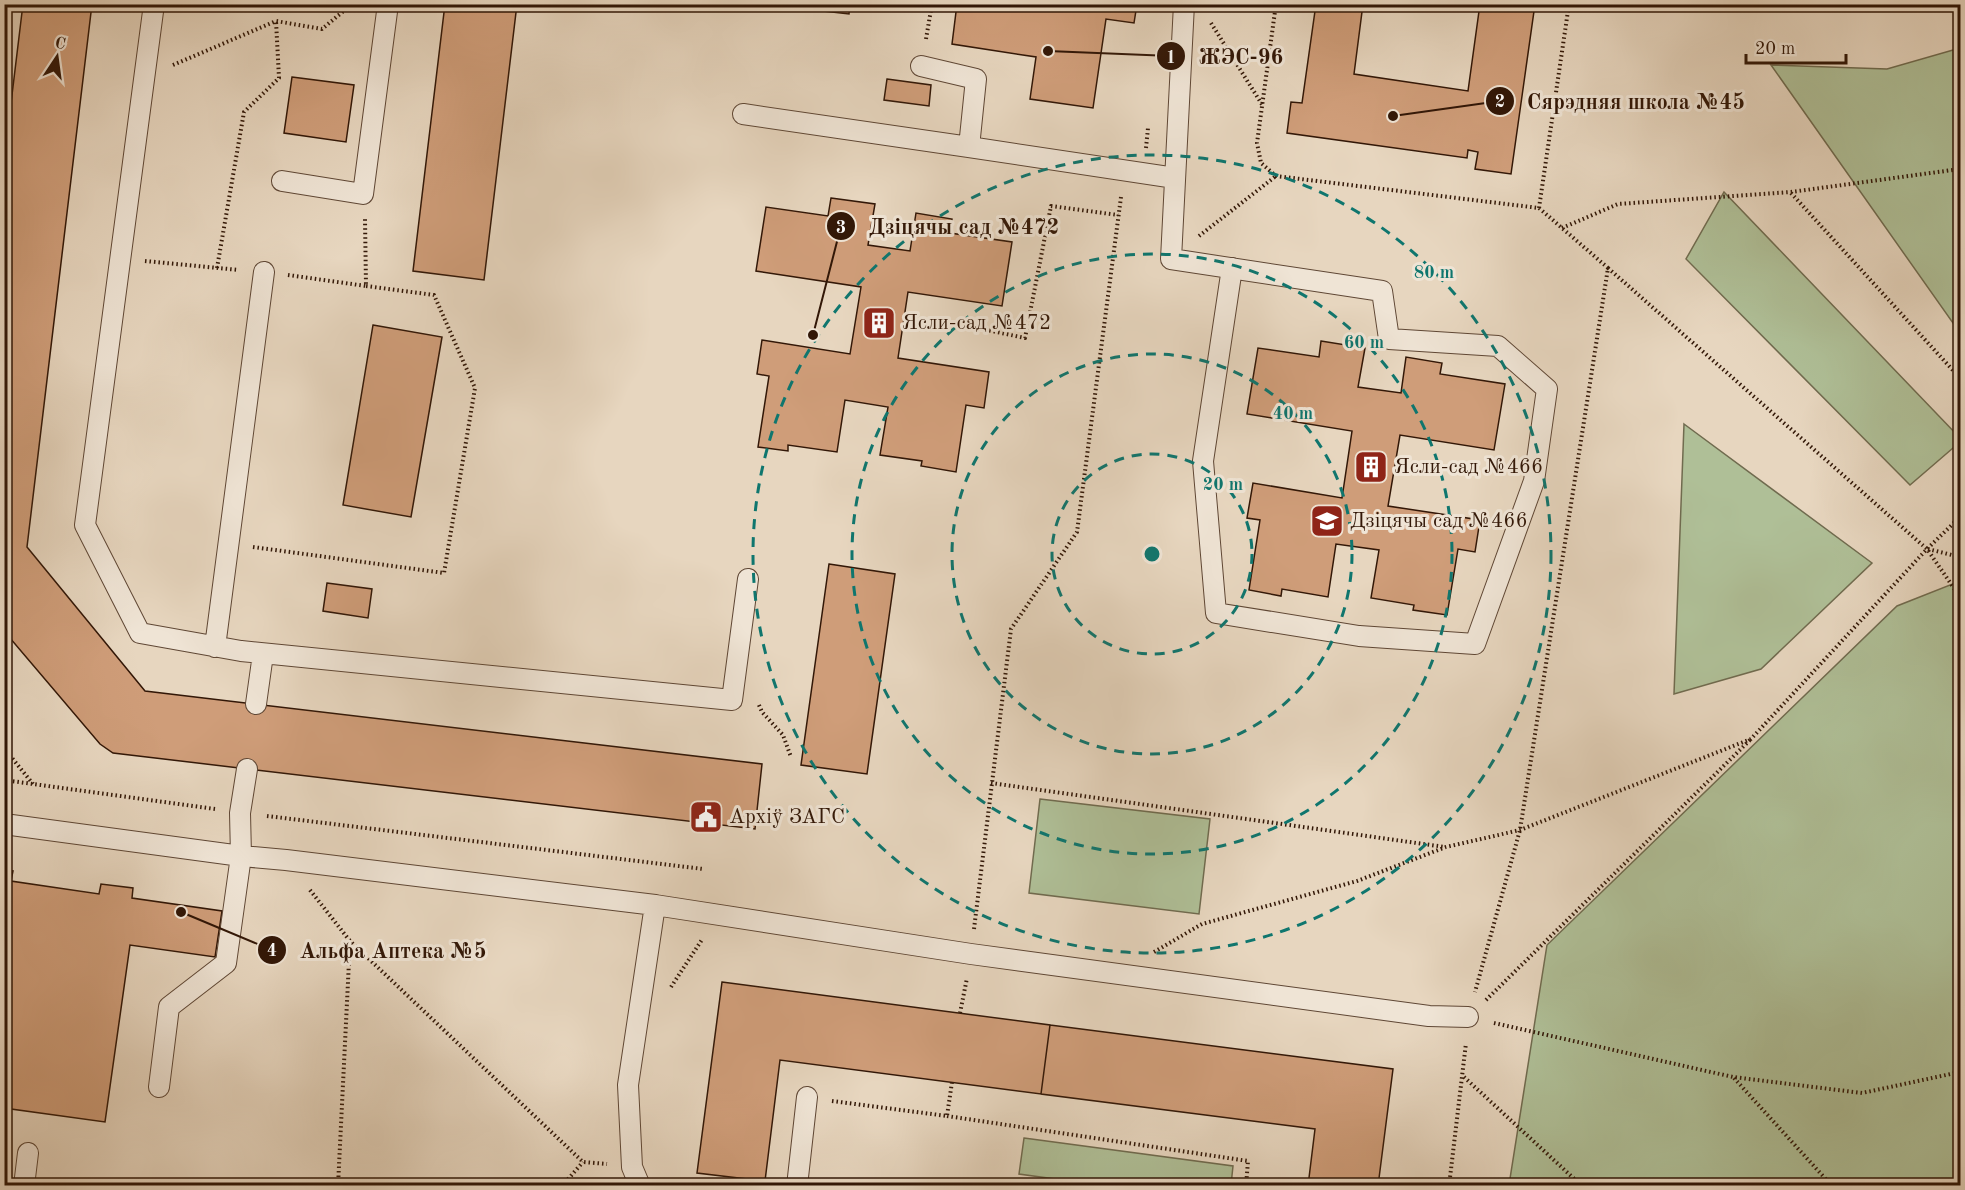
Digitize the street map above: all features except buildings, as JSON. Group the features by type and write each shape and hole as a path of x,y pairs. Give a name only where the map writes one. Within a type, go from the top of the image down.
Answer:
{"lane":[{"path":"154,4 85,525 140,633 263,654 732,700 748,579"},
{"path":"282,181 363,194 388,4"},
{"path":"1184,4 1171,259 1232,268 1382,291 1389,339 1498,346 1547,389 1534,481 1475,644 1359,636 1216,613 1203,461 1232,268"},
{"path":"921,66 976,79 969,147"},
{"path":"743,114 1175,178"},
{"path":"215,646 264,272"},
{"path":"256,704 263,654"},
{"path":"159,1087 169,1007 226,963 241,856 240,813 246,769"},
{"path":"4,824 241,856 654,905 1115,974 1428,1016 1468,1017"},
{"path":"640,1185 632,1167 628,1085 654,905"},
{"path":"797,1185 807,1097"},
{"path":"24,1185 28,1153"}],"path":[{"path":"145,78 276,21 322,29 352,4"},
{"path":"921,66 932,4"},
{"path":"1539,208 1569,4"},
{"path":"1206,15 1263,106"},
{"path":"217,268 244,112 279,78 276,21"},
{"path":"960,1013 971,954 1011,629 1077,532 1121,197 1143,173 1149,117"},
{"path":"1562,228 1618,204 1791,192 1960,169"},
{"path":"1171,259 1276,176"},
{"path":"1791,192 1960,378"},
{"path":"954,323 1025,338 1051,206 1118,215"},
{"path":"1608,268 1927,549 1960,597"},
{"path":"228,544 444,573 475,388 434,296 366,286"},
{"path":"1468,1017 1751,739 1927,549 1960,517"},
{"path":"1927,549 1960,556"},
{"path":"757,702 762,712 783,735 791,757"},
{"path":"1115,974 1202,924 1357,880 1446,847 1520,830 1751,739"},
{"path":"4,748 33,784"},
{"path":"4,780 240,813 703,869"},
{"path":"991,783 1446,847"},
{"path":"286,860 350,941 583,1161 632,1167"},
{"path":"667,994 719,915"},
{"path":"338,1185 350,941"},
{"path":"1468,1017 1733,1077 1862,1094 1960,1072"},
{"path":"1463,1077 1582,1185"},
{"path":"1733,1077 1832,1185"},
{"path":"947,1116 952,1082"},
{"path":"807,1097 1248,1161 1246,1185"},
{"path":"562,1185 583,1161"}],"green space":[{"path":"1960,48 1960,333 1771,65 1887,69"},
{"path":"1724,192 1960,438 1960,442 1910,485 1686,259"},
{"path":"1684,424 1872,563 1761,669 1674,694"},
{"path":"1960,581 1960,1185 1509,1185 1547,945 1897,606"},
{"path":"1040,799 1210,819 1199,914 1029,893"},
{"path":"1024,1138 1233,1166 1231,1185 1106,1186 1019,1174"}],"place":[{"name":"ЖЭС-96","path":"1048,51"},
{"name":"Сярэдняя школа №45","path":"1393,116"},
{"name":"Ясли-сад №472","path":"879,323"},
{"name":"Дзіцячы сад №472","path":"813,335"},
{"name":"Ясли-сад №466","path":"1371,467"},
{"name":"Дзіцячы сад №466","path":"1327,521"},
{"name":"Архіў ЗАГС","path":"706,817"},
{"name":"Альфа Аптека №5","path":"181,912"}]}
